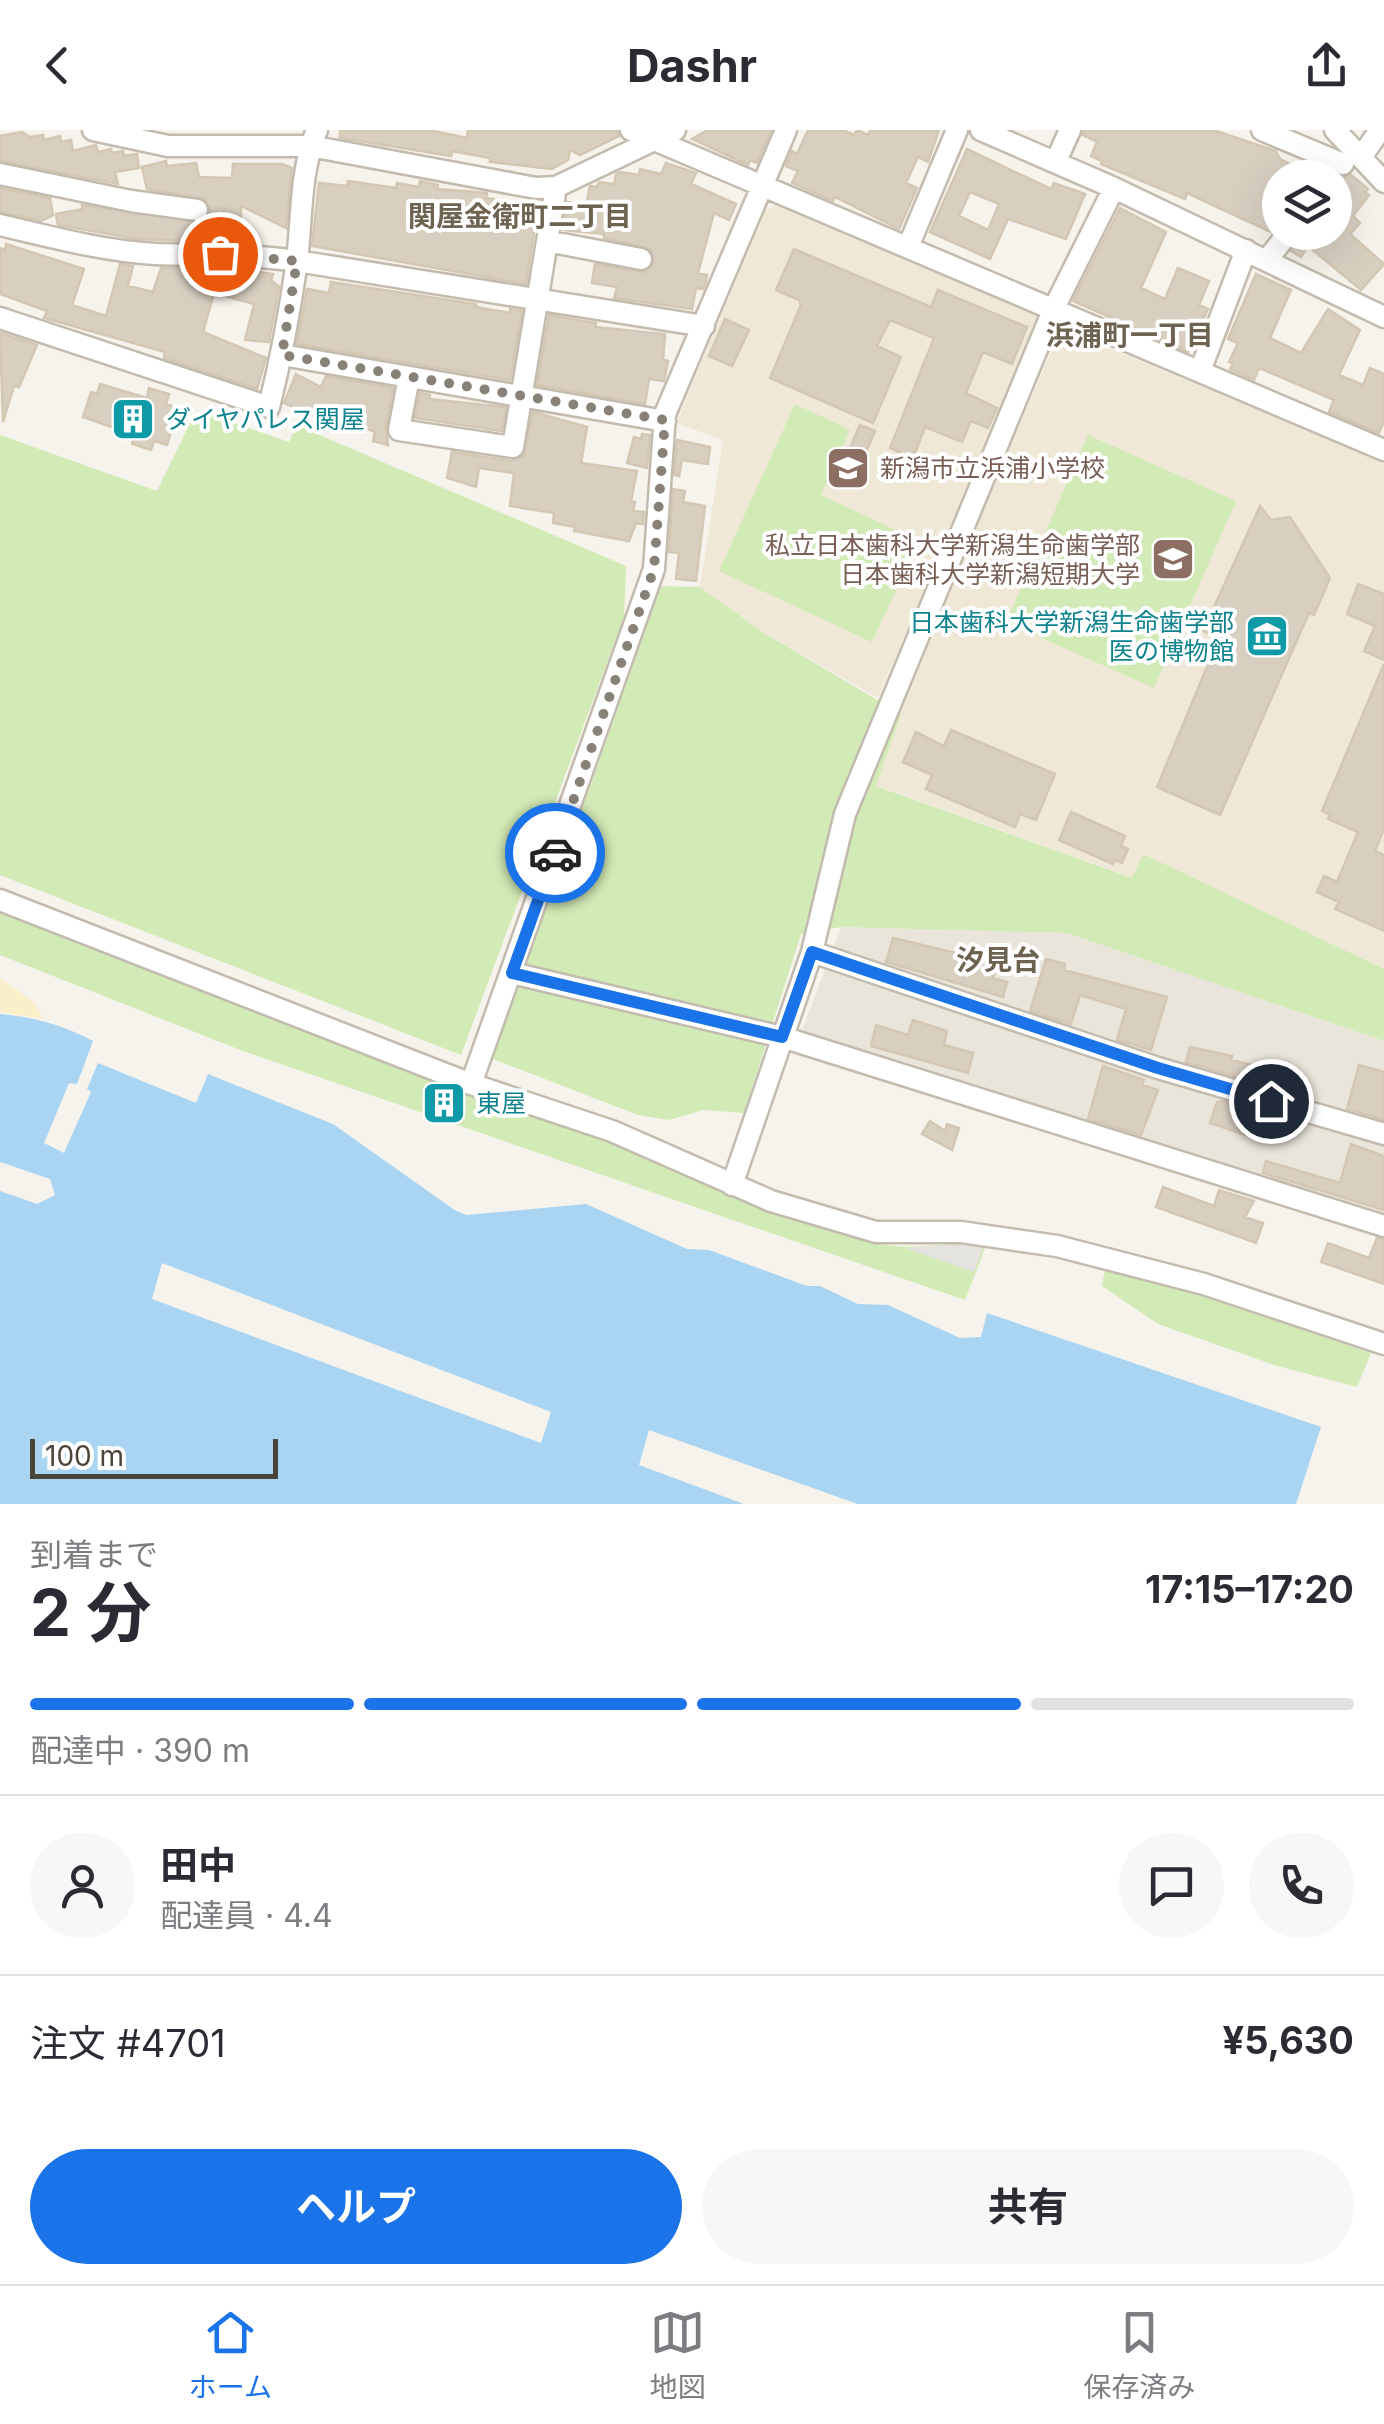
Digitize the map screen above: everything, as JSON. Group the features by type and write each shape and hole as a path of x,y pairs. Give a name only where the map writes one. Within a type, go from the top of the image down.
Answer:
{"street":[{"path":"92,130 171,138 314,138 536,188 556,186 674,130"},
{"path":"631,130 1384,450"},
{"path":"472,1084 654,569 665,420 786,130"},
{"path":"908,247 958,130"},
{"path":"980,130 1114,188 1384,317"},
{"path":"1056,162 1070,130"},
{"path":"1262,130 1344,160"},
{"path":"1335,130 1348,160"},
{"path":"1351,160 1380,130"},
{"path":"0,318 269,407 282,355 314,138"},
{"path":"1352,163 1367,167 1384,182"},
{"path":"0,174 131,201 197,210"},
{"path":"409,376 399,430 513,448 556,186"},
{"path":"732,1185 812,952 845,814 1054,308 1114,188"},
{"path":"0,225 91,246 153,254 254,255 704,326"},
{"path":"547,242 641,259"},
{"path":"1200,371 1246,250"},
{"path":"1267,260 1275,250"},
{"path":"282,355 665,420"},
{"path":"0,900 472,1084 612,1131 732,1185 876,1232 961,1232 1057,1246 1204,1284 1384,1344"},
{"path":"812,952 1158,1068 1384,1134"},
{"path":"512,973 782,1037 1384,1226"}],"shaded area":[{"name":"新潟市立浜浦小学校","path":"775,205 1036,315 1039,322 878,698 764,633 700,587 723,440 676,423 766,209"},
{"name":"私立日本歯科大学新潟生命歯学部 日本歯科大学新潟短期大学","path":"1061,328 1384,463 1384,969 1143,855 1133,878 875,785 922,655"},
{"path":"841,927 1067,933 1384,1041 1384,1217 801,1033"},
{"path":"964,1244 983,1248 974,1272 905,1248"}],"green space":[{"path":"795,404 850,430 821,495 919,541 872,642 719,571"},
{"path":"203,412 289,442 296,425 626,566 624,617 461,1055 0,875 0,435 157,491 191,421"},
{"path":"1088,435 1236,501 1154,688 1006,622"},
{"path":"661,586 700,587 764,633 901,714 876,786 1132,878 1143,854 1384,969 1384,1041 1067,933 841,927 801,934 744,1113 703,1110 669,1120 638,1115 488,1057 554,889"},
{"path":"0,910 813,1224 893,1246 986,1246 965,1300 243,1051 0,955"},
{"path":"1106,1263 1371,1353 1357,1387 1274,1365 1158,1324 1102,1286"}],"sand":[{"path":"0,978 35,1003 43,1019 0,1012"}],"water":[{"path":"0,1014 48,1023 93,1041 77,1084 69,1083 44,1143 64,1153 91,1092 87,1089 98,1063 196,1103 208,1074 333,1124 467,1215 586,1204 687,1249 709,1250 807,1286 820,1286 858,1304 888,1305 960,1338 981,1337 987,1313 1321,1427 1296,1504 0,1504 0,1191 37,1204 55,1195 50,1179 0,1162"}],"pier":[{"path":"162,1263 551,1412 541,1443 152,1299"},
{"path":"649,1430 858,1504 744,1504 639,1465"}],"building":[{"path":"340,130 428,130 467,138 468,130 617,130 619,136 580,155 570,150 568,160 552,169 490,162 490,158 452,151 451,156 340,138"},
{"path":"708,130 771,130 757,163 750,160 748,165 692,139"},
{"path":"808,130 843,130 854,135 857,130 868,135 870,130 939,130 928,162 918,157 906,183 917,188 899,229 835,197 833,201 792,183 798,171 786,166 792,151 797,154"},
{"path":"1084,130 1213,130 1276,151 1282,160 1262,160 1262,228 1187,193 1185,199 1101,164 1091,156 1097,142 1083,135"},
{"path":"22,132 30,137 43,135 44,140 60,136 61,142 71,140 73,151 96,145 98,152 111,149 112,153 123,151 124,156 137,154 139,168 115,172 118,184 0,161 0,136"},
{"path":"967,149 1051,189 1054,183 1085,194 1066,239 1008,219 990,259 930,232","holes":["970,192 999,204 988,230 959,216"]},
{"path":"166,161 167,166 196,163 199,177 232,178 233,164 282,164 292,168 286,228 241,206 241,227 218,226 217,242 137,239 58,225 56,214 83,209 82,205 203,222 211,211 205,199 147,189 142,167"},
{"path":"666,163 696,173 691,184 736,204 729,220 714,213 698,273 707,275 706,282 703,289 696,288 692,309 614,298 617,287 592,283 595,264 645,272 654,263 651,249 604,238 604,234 563,230 567,202 586,206 590,186 597,187 599,182 614,184 620,172 639,175 640,169 661,174"},
{"path":"1352,176 1368,189 1365,192 1369,195 1353,216 1360,223 1352,232"},
{"path":"348,181 396,188 397,183 419,187 420,181 438,185 437,189 487,193 486,198 538,206 526,284 312,246 319,183 347,186"},
{"path":"0,188 50,198 53,215 41,221 0,212"},
{"path":"1120,208 1166,232 1141,288 1165,299 1178,268 1209,281 1199,305 1208,309 1188,352 1073,301"},
{"path":"1352,236 1384,264 1361,290 1313,250 1352,250"},
{"path":"6,244 84,269 72,305 106,316 120,264 133,266 128,286 153,292 161,268 209,269 240,279 245,270 273,274 271,280 279,287 269,342 245,340 254,304 214,293 203,332 266,358 257,389 164,358 165,352 44,318 47,311 0,294 0,248 5,250"},
{"path":"794,249 931,307 938,290 1027,327 1012,364 983,352 966,393 997,408 988,428 971,421 962,442 925,427 913,458 890,448 934,338 890,320 877,346 901,357 873,423 770,378 801,305 799,300 776,290"},
{"path":"1256,274 1291,290 1270,338 1301,353 1328,309 1360,330 1339,375 1363,385 1370,368 1384,374 1384,421 1379,433 1329,412 1334,400 1283,378 1259,368 1254,380 1230,369 1233,364 1229,362 1238,343 1228,339"},
{"path":"331,282 476,304 510,313 510,309 522,311 510,380 297,344 307,289 329,293"},
{"path":"549,315 596,323 595,327 665,334 663,360 668,361 664,381 649,379 645,404 537,385"},
{"path":"725,319 749,330 732,366 709,356"},
{"path":"0,333 37,345 19,387 14,386 3,422"},
{"path":"296,374 321,387 326,376 393,388 386,427 388,445 373,441 375,432 350,422 347,430 284,403"},
{"name":"ダイヤパレス関屋","path":"100,384 147,398 149,388 169,394 166,404 178,408 167,445 154,441 151,450 132,444 134,435 83,417 91,392 97,394"},
{"path":"420,393 430,395 429,399 506,407 502,431 415,418"},
{"path":"533,412 587,427 581,463 637,471 631,501 635,502 633,511 644,512 643,524 636,523 629,541 574,531 575,527 553,523 554,513 510,506 514,473 479,468 476,487 447,478 452,452 511,461 523,456"},
{"path":"860,425 875,431 858,471 843,464"},
{"path":"642,434 650,435 647,468 627,463 634,437 641,439"},
{"path":"677,440 710,447 708,464 682,460 679,476 674,475"},
{"path":"673,489 685,491 683,502 705,506 696,581 676,579 679,553 669,552"},
{"path":"1260,506 1271,520 1290,517 1330,578 1314,615 1309,613 1220,815 1157,787 1219,638 1203,631"},
{"path":"1358,584 1384,594 1384,660 1364,651 1375,626 1347,614"},
{"path":"1384,664 1384,829 1375,851 1384,855 1384,931 1335,909 1339,902 1317,892 1324,876 1337,882 1358,832 1328,819 1330,815 1322,811"},
{"path":"951,730 1055,774 1036,820 1020,814 1015,827 926,789 932,775 903,762 916,732 944,746"},
{"path":"1071,812 1125,836 1121,846 1128,849 1122,863 1115,860 1113,864 1059,840"},
{"path":"893,938 960,954 959,959 996,969 993,978 1007,982 1003,997 886,962"},
{"path":"1046,959 1065,964 1064,970 1167,997 1151,1050 1117,1040 1126,1009 1080,995 1071,1024 1030,1011"},
{"path":"913,1020 947,1031 944,1045 973,1053 968,1073 871,1046 876,1025 908,1035"},
{"path":"1190,1047 1232,1056 1231,1060 1252,1065 1248,1080 1186,1062"},
{"path":"1359,1065 1384,1072 1384,1120 1347,1109"},
{"path":"1103,1066 1144,1080 1142,1085 1158,1090 1141,1135 1088,1119"},
{"path":"1217,1102 1270,1120 1263,1141 1210,1123"},
{"path":"930,1121 945,1131 947,1124 959,1128 952,1150 922,1134"},
{"path":"1351,1144 1384,1156 1384,1210 1263,1173 1266,1161 1340,1183"},
{"path":"1163,1187 1214,1206 1219,1190 1254,1201 1245,1217 1263,1223 1256,1243 1156,1207"},
{"path":"1377,1238 1384,1239 1384,1284 1321,1262 1328,1243 1369,1258"}],"way so far":[{"path":"220,254 297,261 282,355 665,420 654,569 555,853"}],"place":[{"name":"ダイヤパレス関屋","path":"133,419"},
{"name":"新潟市立浜浦小学校","path":"848,468"},
{"name":"私立日本歯科大学新潟生命歯学部 日本歯科大学新潟短期大学","path":"1173,559"},
{"name":"日本歯科大学新潟生命歯学部 医の博物館","path":"1267,636"},
{"name":"東屋","path":"444,1103"}],"district":[{"name":"関屋金衛町二丁目","path":"520,216"},
{"name":"浜浦町一丁目","path":"1130,335"},
{"name":"汐見台","path":"998,960"}],"route":[{"path":"555,853 512,973 782,1037 812,952 1158,1068 1271,1101"}]}
